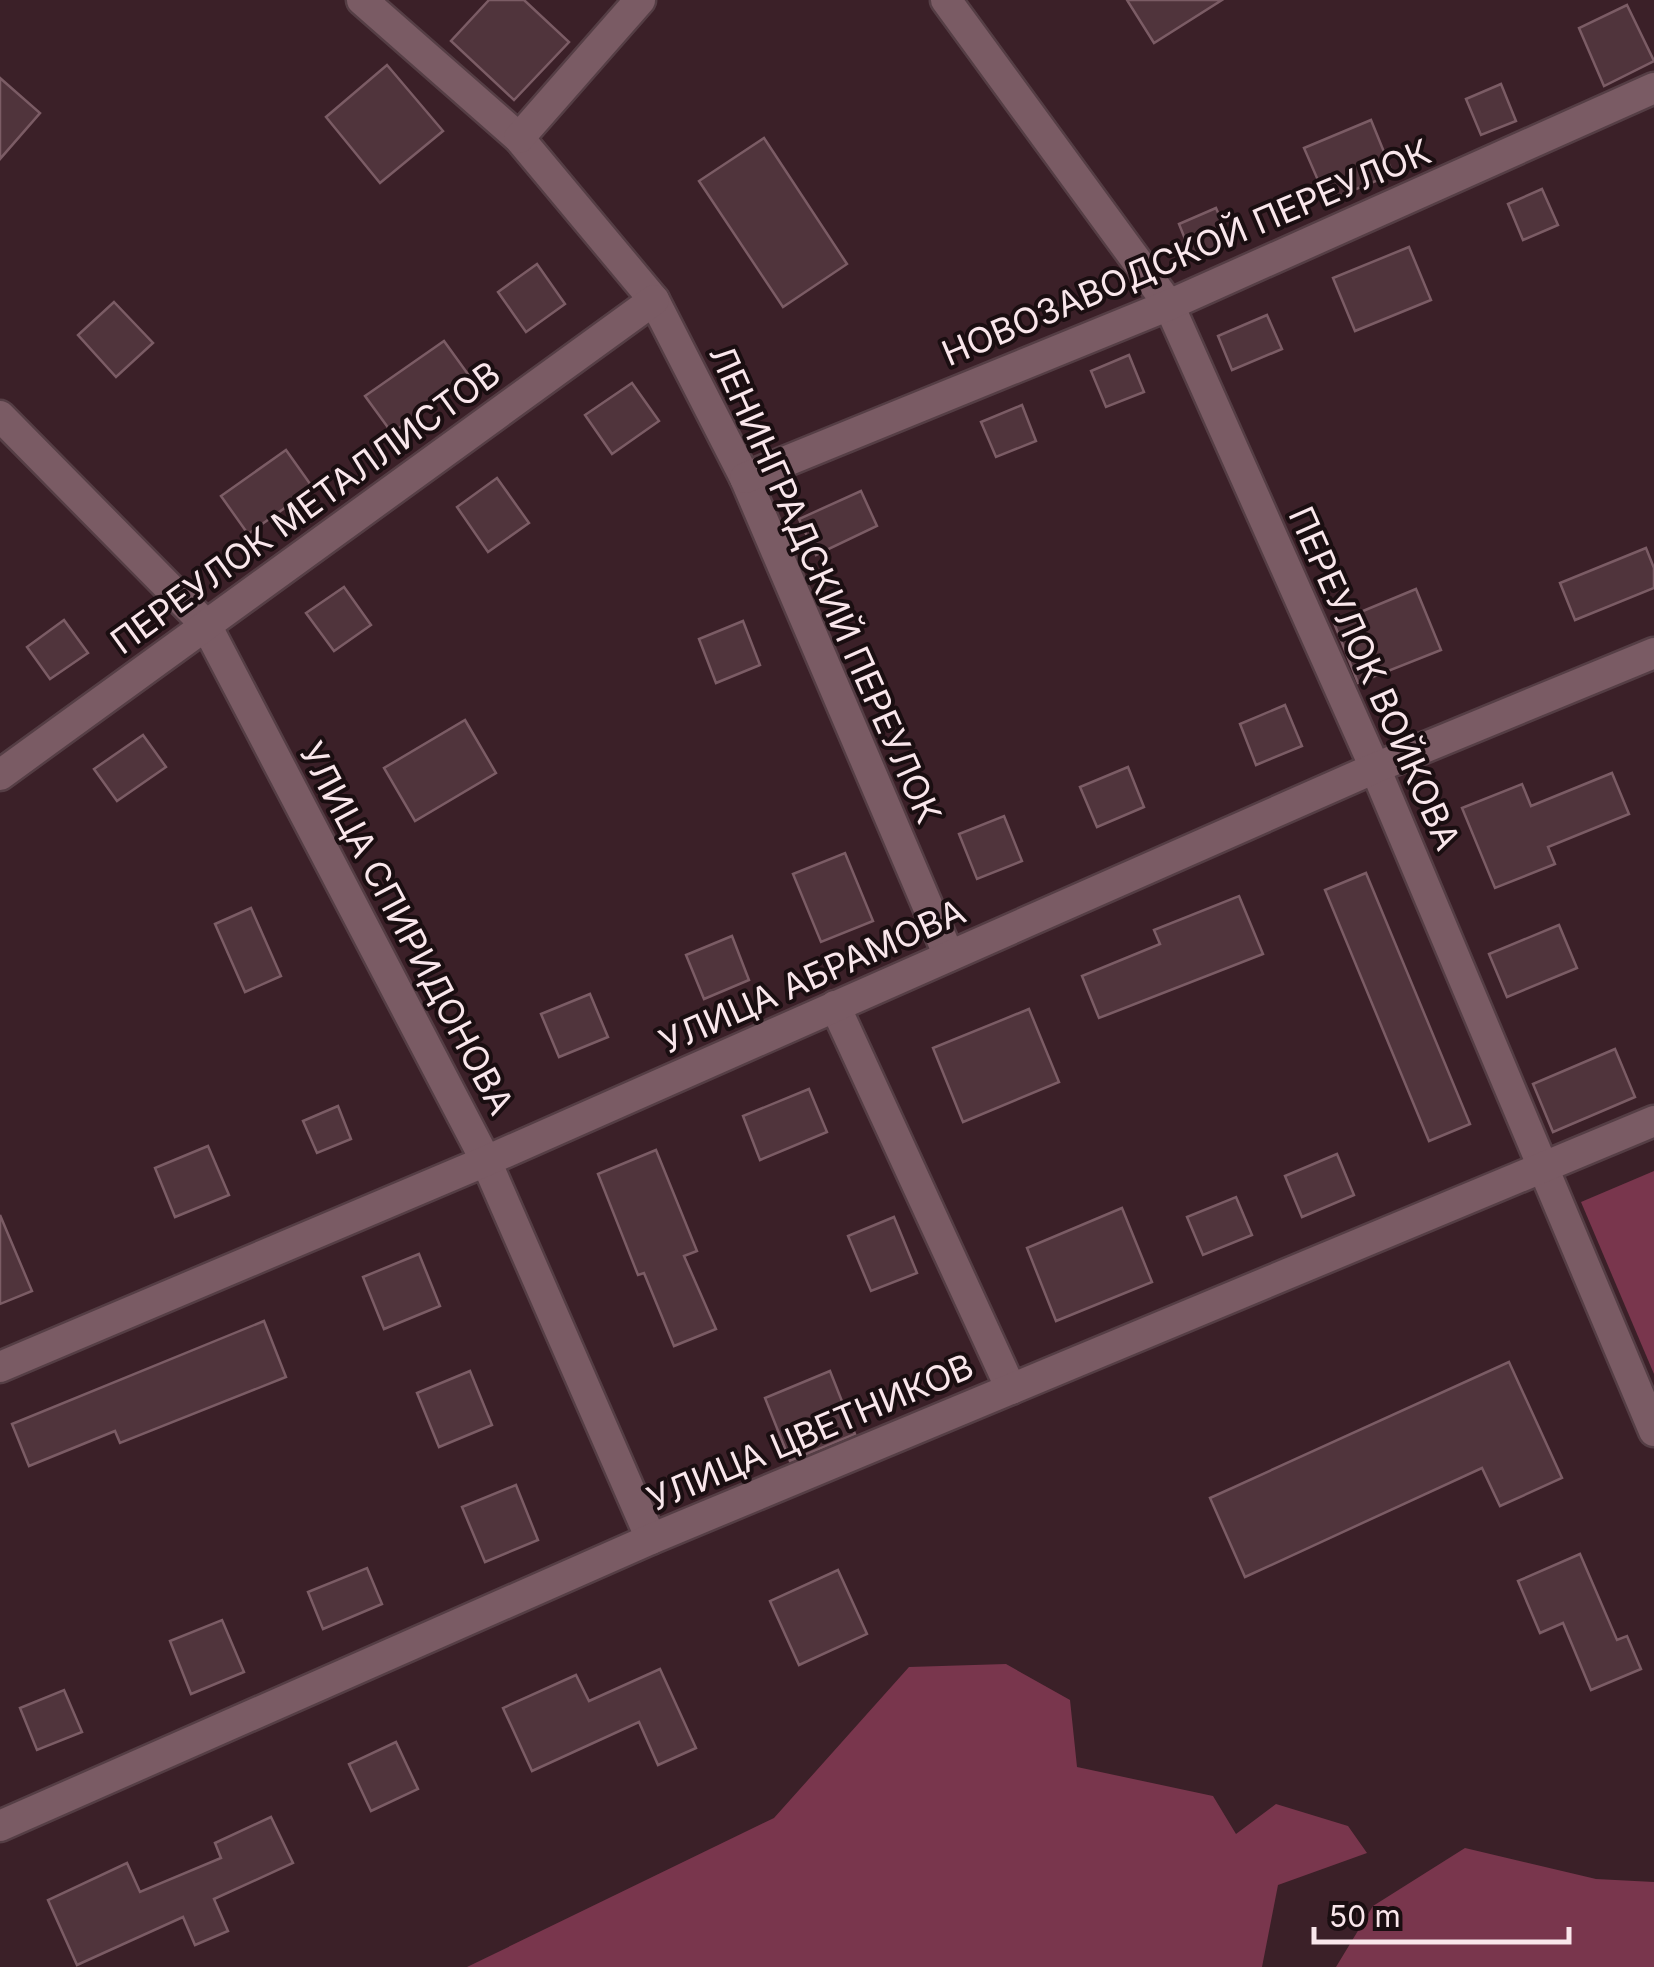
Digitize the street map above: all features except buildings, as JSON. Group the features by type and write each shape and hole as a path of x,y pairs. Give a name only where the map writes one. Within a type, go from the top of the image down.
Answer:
{"street":[{"name":"ЛЕНИНГРАДСКИЙ ПЕРЕУЛОК","path":"362,0 519,138 654,300 745,478 950,956"},
{"path":"519,138 640,0"},
{"name":"ПЕРЕУЛОК ВОЙКОВА","path":"946,0 1169,305 1374,768 1654,1431"},
{"name":"НОВОЗАВОДСКОЙ ПЕРЕУЛОК","path":"745,478 1169,305 1654,88"},
{"name":"ПЕРЕУЛОК МЕТАЛЛИСТОВ","path":"0,775 654,300"},
{"name":"УЛИЦА СПИРИДОНОВА","path":"0,416 206,625 486,1161 651,1539"},
{"name":"УЛИЦА АБРАМОВА","path":"0,1368 486,1161 1374,768 1654,653"},
{"path":"836,1006 1011,1389"},
{"name":"УЛИЦА ЦВЕТНИКОВ","path":"0,1826 651,1539 1654,1121"}],"shaded area":[{"path":"1654,1171 1654,1374 1581,1202"},
{"path":"1006,1664 1070,1700 1077,1767 1213,1796 1236,1834 1276,1804 1348,1826 1367,1853 1278,1885 1262,1967 467,1967 774,1818 909,1667"},
{"path":"1465,1848 1596,1879 1654,1882 1654,1967 1336,1967 1373,1906"}]}
